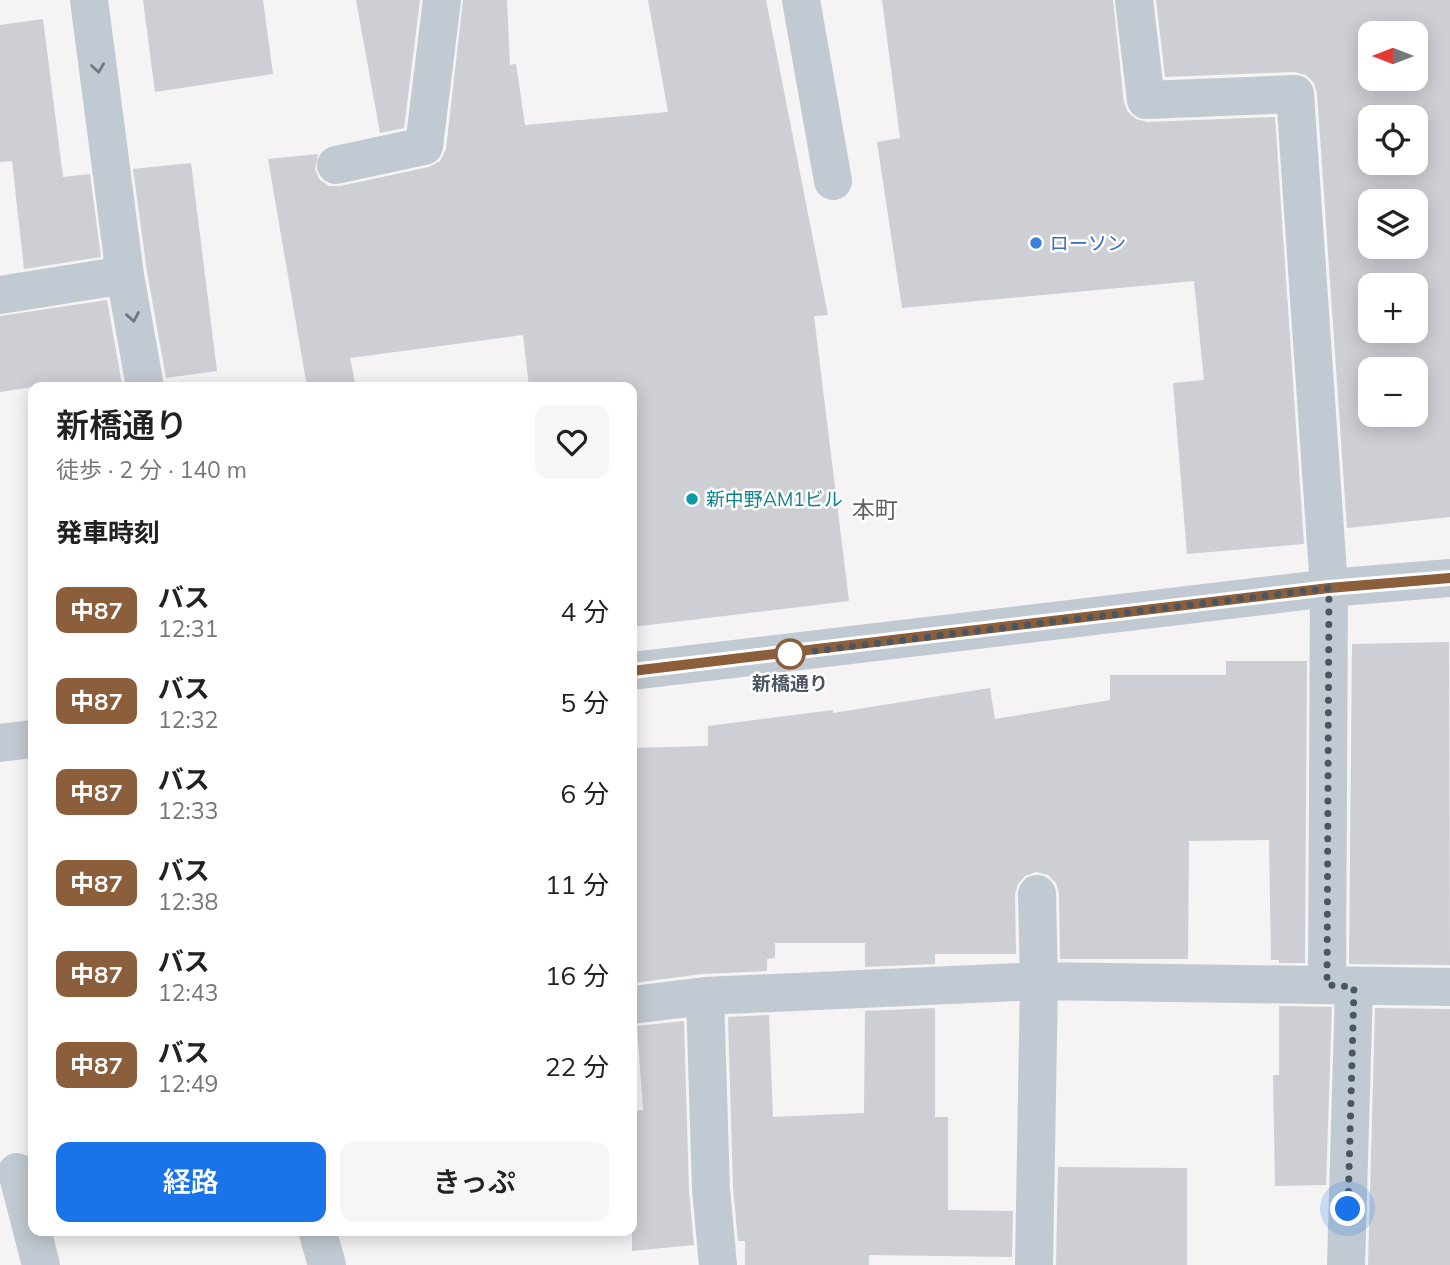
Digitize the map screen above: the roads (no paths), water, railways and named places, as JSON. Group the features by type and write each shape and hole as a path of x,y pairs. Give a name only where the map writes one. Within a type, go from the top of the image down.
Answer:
{"street":[{"path":"89,0 125,275 144,382"},
{"path":"335,165 424,146 442,0"},
{"path":"801,0 833,181"},
{"path":"1134,0 1146,100 1295,94 1329,588 1346,1265"},
{"path":"0,295 125,275"},
{"path":"637,670 1329,588 1450,578"},
{"path":"0,743 28,740"},
{"path":"1034,1265 1039,981 1037,894"},
{"path":"637,1003 705,996 1039,981 1450,987"},
{"path":"705,996 711,1189 718,1265"},
{"path":"17,1171 28,1214"},
{"path":"34,1236 41,1265"},
{"path":"319,1236 327,1265"}],"place":[{"name":"ローソン","path":"1036,243"},
{"name":"新中野AM1ビル","path":"692,499"},
{"name":"新橋通り","path":"790,654"}],"district":[{"name":"本町","path":"875,510"}]}
